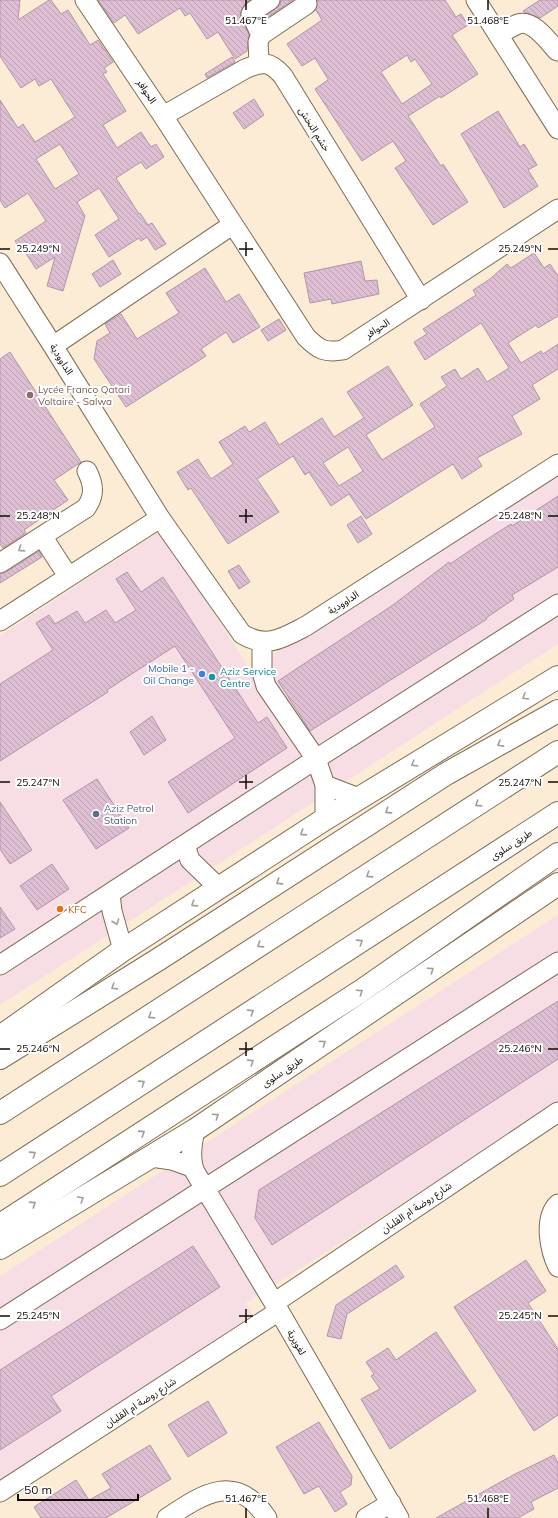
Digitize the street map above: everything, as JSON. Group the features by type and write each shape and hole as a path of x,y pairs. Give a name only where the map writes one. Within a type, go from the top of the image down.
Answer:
{"main road":[{"path":"0,1037 123,950 325,819 558,677"},
{"path":"0,1058 159,959 446,774 558,711"},
{"path":"0,1113 558,752"},
{"name":"طريق سلوى","path":"0,1175 558,813"},
{"path":"0,1225 361,991 558,854"},
{"name":"طريق سلوى","path":"0,1248 195,1130 558,884"}],"street":[{"name":"الحوافر","path":"85,0 163,116 232,225 306,337 316,347 330,352 343,350 558,209"},
{"path":"261,35 251,14 253,11 270,0"},
{"path":"476,0 558,129"},
{"path":"163,116 259,63 258,42 261,35 307,4"},
{"path":"498,35 520,24 525,24 535,28 557,51"},
{"name":"خشم النخش","path":"259,63 274,65 283,76 421,300"},
{"path":"54,346 232,225"},
{"name":"الداوودية","path":"0,263 54,346 160,518 242,634 252,640 262,642 278,640 306,626 558,464"},
{"path":"0,563 86,508 94,490 87,471"},
{"path":"0,620 160,518"},
{"path":"42,536 68,576"},
{"path":"0,965 316,759 558,604"},
{"path":"262,642 262,672 266,686 316,759 325,785 325,819"},
{"path":"325,785 359,798"},
{"path":"185,845 190,860 219,888"},
{"path":"110,894 112,911 123,950"},
{"path":"0,1320 205,1190 558,962"},
{"name":"شارع روضة ام القلبان","path":"0,1492 277,1307 558,1112"},
{"name":"لغويرية","path":"195,1130 192,1148 192,1166 205,1190 277,1307 395,1511"},
{"path":"151,1157 172,1160 192,1166"},
{"path":"558,1204 555,1207 550,1222 550,1242 558,1267"},
{"path":"167,1518 198,1498 214,1492 231,1490 246,1496 260,1508 267,1518"},
{"path":"366,1518 395,1511"}],"shaded area":[{"path":"558,470 558,644 0,1005 0,636 160,531 250,669"},
{"path":"558,915 558,1104 246,1303 254,1316 0,1482 0,1276"}],"building":[{"path":"0,0 20,0 18,20 51,0 61,14 68,10 90,45 98,40 113,62 104,68 107,72 103,74 126,111 103,125 117,148 141,132 151,147 156,144 164,157 146,169 141,162 116,178 139,214 140,213 148,225 152,223 166,244 155,250 147,237 141,241 139,238 109,257 95,235 119,219 99,188 77,202 85,216 63,291 47,286 55,257 36,269 25,252 23,253 15,241 46,221 28,193 5,208 0,200 0,100 18,128 23,124 35,142 75,117 51,79 39,86 35,79 21,88 0,56","holes":["60,144 79,174 55,189 36,159"]},
{"path":"98,0 250,0 244,5 240,14 249,35 247,51 235,59 218,32 207,39 190,13 185,16 180,8 138,34 125,15 114,23"},
{"path":"281,0 293,0 265,19 264,17 280,5"},
{"path":"317,0 445,0 456,17 461,14 468,25 452,35 478,74 441,98 440,96 408,116 441,166 443,164 468,202 433,225 395,168 406,161 393,141 362,161 315,89 328,79 315,58 302,66 287,44 322,20 316,10","holes":["407,55 411,62 415,59 432,84 402,104 381,72"]},
{"path":"540,0 558,0 558,6 540,18 523,11"},
{"path":"232,57 235,62 207,78 205,74"},
{"path":"254,99 264,115 244,129 233,113"},
{"path":"498,111 520,147 524,144 537,165 528,170 538,186 504,208 461,134"},
{"path":"534,253 544,268 550,264 558,276 558,316 538,328 536,325 508,343 521,363 541,351 543,354 558,344 558,369 532,385 540,399 512,416 522,434 477,458 482,466 462,479 453,464 366,519 349,494 331,506 309,472 305,475 293,456 257,479 279,512 228,544 191,488 188,490 177,472 198,459 211,479 233,464 219,442 245,426 249,432 265,422 279,445 322,418 334,437 364,418 347,392 388,366 413,405 366,435 382,460 435,427 420,404 447,386 441,377 455,369 461,379 478,368 487,382 509,368 481,323 425,360 414,342 427,334 423,329 476,295 473,290 490,279 507,264 511,268","holes":["348,447 363,471 339,486 323,463"]},
{"path":"113,260 121,274 100,287 92,274"},
{"path":"361,261 365,281 377,280 379,294 332,304 331,299 310,303 304,273"},
{"path":"205,268 226,302 239,294 260,327 233,343 226,332 201,349 206,356 126,407 94,359 97,341 110,333 105,324 121,314 137,339 179,313 166,293"},
{"path":"279,319 286,330 268,341 261,330"},
{"name":"Lycée Franco Qatari Voltaire - Salwa","path":"10,352 81,462 54,480 68,500 24,530 26,533 3,548 0,544 0,359"},
{"path":"558,496 558,567 512,595 514,599 486,618 487,619 310,731 278,681 393,605 449,562 450,564 511,524 512,526"},
{"path":"361,516 372,534 358,543 347,525"},
{"path":"39,551 42,557 0,583 0,574 6,572"},
{"path":"239,565 250,582 239,589 228,571"},
{"path":"127,572 141,592 163,577 258,723 267,717 287,748 188,813 168,782 235,738 175,646 107,690 108,692 0,761 0,684 53,650 36,623 49,615 55,624 77,611 85,623 106,610 115,623 136,610 116,579"},
{"path":"152,716 166,740 144,755 130,732"},
{"name":"Aziz Petrol Station","path":"97,779 129,828 96,849 63,800"},
{"path":"0,802 32,850 10,864 0,849"},
{"path":"52,864 69,889 37,910 20,886"},
{"path":"0,907 15,929 0,938"},
{"path":"558,1001 558,1059 272,1245 255,1218 259,1190"},
{"path":"193,1246 220,1287 51,1396 61,1411 0,1450 0,1370"},
{"path":"526,1260 546,1291 528,1303 558,1349 558,1415 534,1431 454,1307"},
{"path":"396,1265 404,1277 347,1314 341,1339 327,1336 336,1305"},
{"path":"436,1332 476,1391 390,1449 361,1399 380,1389 371,1376 374,1374 366,1362 388,1348 396,1360"},
{"path":"208,1401 227,1433 188,1457 168,1425"},
{"path":"319,1422 352,1476 351,1485 340,1492 347,1504 335,1512 319,1486 304,1494 276,1447"},
{"path":"150,1445 171,1479 106,1518 41,1518 34,1507 76,1480 89,1500 111,1488 102,1474"},
{"path":"554,1455 558,1463 558,1488 531,1502 534,1509 518,1518 436,1518 515,1474"}],"place":[{"name":"Lycée Franco Qatari Voltaire - Salwa","path":"30,395"},
{"name":"Mobile 1 - Oil Change","path":"202,674"},
{"name":"Aziz Service Centre","path":"212,677"},
{"name":"Aziz Petrol Station","path":"96,814"},
{"name":"KFC","path":"60,909"}]}
